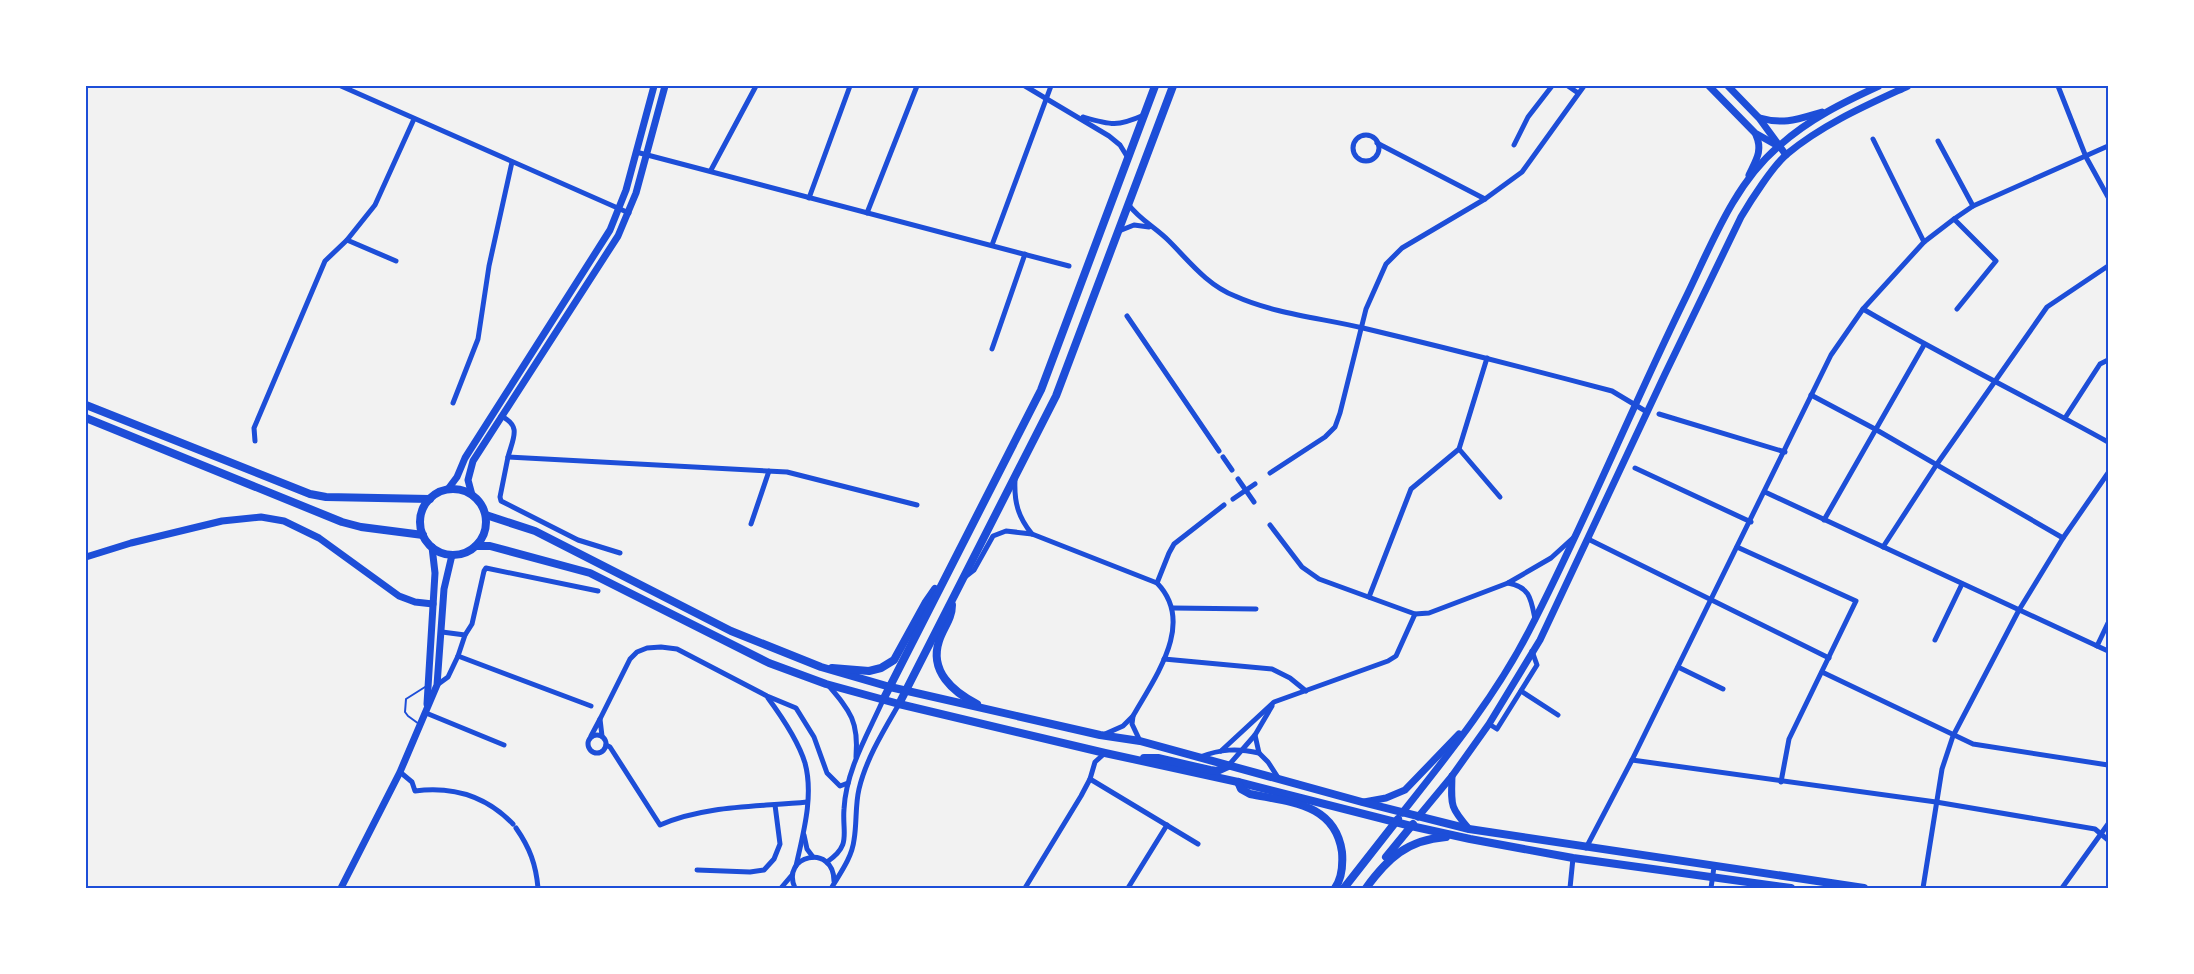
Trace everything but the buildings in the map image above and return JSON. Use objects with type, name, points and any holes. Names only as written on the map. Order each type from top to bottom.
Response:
[{"type":"main road","points":[[883,700],[1041,390],[1155,86]]},
{"type":"main road","points":[[899,704],[1056,396],[1173,86]]},
{"type":"main road","points":[[86,405],[310,494],[337,497],[430,499]]},
{"type":"main road","points":[[86,418],[342,522],[361,527],[423,535]]},
{"type":"main road","points":[[448,489],[457,489],[472,495],[486,515],[486,527],[482,537],[476,546],[465,553],[452,555],[442,552],[432,547],[423,535],[421,516],[430,499],[448,489]]},
{"type":"main road","points":[[486,515],[536,531],[731,632],[821,667],[890,687],[1100,735],[1140,741],[1402,813],[1469,829],[1864,888]]},
{"type":"main road","points":[[476,546],[490,546],[590,573],[769,663],[826,684],[883,700],[1238,782],[1411,826],[1573,858],[1791,888]]},
{"type":"main road","points":[[821,667],[869,671],[881,668],[894,660],[926,602],[948,571]]},
{"type":"main road","points":[[952,602],[952,613],[938,648],[939,667],[949,686],[989,710]]},
{"type":"main road","points":[[1134,759],[1158,758],[1217,771],[1228,766]]},
{"type":"main road","points":[[1238,782],[1241,789],[1250,794],[1308,807],[1330,822],[1340,841],[1343,865],[1340,882],[1335,888]]},
{"type":"main road","points":[[1344,888],[1402,813]]},
{"type":"main road","points":[[1361,888],[1418,817]]},
{"type":"main road","points":[[1365,888],[1379,870],[1397,853],[1429,838],[1460,836]]},
{"type":"street","points":[[341,86],[629,213]]},
{"type":"street","points":[[448,489],[457,477],[465,458],[610,230],[619,209],[654,86]]},
{"type":"street","points":[[472,495],[468,480],[470,467],[618,236],[629,213],[665,86]]},
{"type":"street","points":[[711,170],[756,86]]},
{"type":"street","points":[[809,198],[850,86]]},
{"type":"street","points":[[867,213],[917,86]]},
{"type":"street","points":[[1025,86],[1077,116],[1120,145],[1128,158]]},
{"type":"street","points":[[992,246],[1051,86]]},
{"type":"street","points":[[1514,145],[1527,117],[1552,86]]},
{"type":"street","points":[[1568,86],[1578,93]]},
{"type":"street","points":[[1270,474],[1325,437],[1335,427],[1361,327],[1372,292],[1386,264],[1394,255],[1512,182],[1538,153],[1584,86]]},
{"type":"street","points":[[1709,86],[1755,133],[1778,146]]},
{"type":"street","points":[[1728,86],[1760,118],[1786,155]]},
{"type":"street","points":[[1760,118],[1774,122],[1792,121],[1827,111],[1880,86]]},
{"type":"street","points":[[1418,817],[1452,776],[1489,724],[1540,640],[1647,412],[1741,217],[1752,199],[1786,155],[1833,122],[1908,86]]},
{"type":"street","points":[[2058,86],[2086,157],[2109,197]]},
{"type":"street","points":[[1744,184],[1778,146],[1827,111]]},
{"type":"street","points":[[1077,116],[1111,125],[1127,123],[1144,115]]},
{"type":"street","points":[[255,441],[254,428],[325,261],[347,240],[375,205],[414,119]]},
{"type":"street","points":[[1402,813],[1475,721],[1535,620],[1634,405],[1729,209],[1758,158],[1760,145],[1755,133]]},
{"type":"street","points":[[1377,143],[1377,154],[1370,160],[1361,160],[1353,152],[1354,142],[1362,136],[1370,136],[1377,143],[1485,199]]},
{"type":"street","points":[[1873,139],[1924,242]]},
{"type":"street","points":[[1938,141],[1973,206]]},
{"type":"street","points":[[1586,848],[1632,760],[1831,355],[1863,309],[1924,242],[1973,206],[2109,146]]},
{"type":"street","points":[[636,152],[1069,266]]},
{"type":"street","points":[[453,403],[478,339],[489,266],[512,162]]},
{"type":"street","points":[[1128,204],[1137,217],[1161,234],[1212,283],[1234,296],[1258,304],[1361,327],[1612,391],[1647,412]]},
{"type":"street","points":[[1954,219],[1996,261],[1957,309]]},
{"type":"street","points":[[1119,231],[1134,225],[1150,228]]},
{"type":"street","points":[[347,240],[396,261]]},
{"type":"street","points":[[992,349],[1025,254]]},
{"type":"street","points":[[1883,547],[1937,464],[2047,307],[2109,266]]},
{"type":"street","points":[[1863,309],[1924,345],[2109,442]]},
{"type":"street","points":[[1127,316],[1219,451]]},
{"type":"street","points":[[1824,520],[1924,345]]},
{"type":"street","points":[[1369,597],[1411,489],[1459,449],[1486,358]]},
{"type":"street","points":[[2065,418],[2100,364],[2109,360]]},
{"type":"street","points":[[1811,395],[1937,464],[2063,538]]},
{"type":"street","points":[[494,412],[511,421],[515,428],[500,497],[503,502],[578,540],[620,553]]},
{"type":"street","points":[[1659,414],[1785,452]]},
{"type":"street","points":[[1459,449],[1500,497]]},
{"type":"street","points":[[508,457],[794,473],[917,505]]},
{"type":"street","points":[[1223,457],[1232,470]]},
{"type":"street","points":[[1635,468],[1750,522]]},
{"type":"street","points":[[751,524],[769,471]]},
{"type":"street","points":[[1923,888],[1942,769],[1953,736],[2019,610],[2063,538],[2109,473]]},
{"type":"street","points":[[1015,477],[1014,499],[1018,512],[1032,534]]},
{"type":"street","points":[[1238,478],[1254,502]]},
{"type":"street","points":[[1233,499],[1255,484]]},
{"type":"street","points":[[1765,492],[2109,651]]},
{"type":"street","points":[[1157,583],[1168,553],[1174,544],[1224,505]]},
{"type":"street","points":[[86,556],[222,521],[261,517],[284,521],[306,530],[399,596],[415,602],[443,605]]},
{"type":"street","points":[[1270,525],[1293,557],[1319,579],[1415,614],[1429,613],[1508,583],[1551,558],[1574,537]]},
{"type":"street","points":[[964,578],[974,570],[993,536],[1006,531],[1032,534],[1157,583],[1165,591],[1173,608],[1173,637],[1164,659],[1133,716],[1113,732],[1100,735]]},
{"type":"street","points":[[1588,539],[1829,658]]},
{"type":"street","points":[[426,713],[435,564],[432,547]]},
{"type":"street","points":[[1737,547],[1856,601],[1789,740],[1781,782]]},
{"type":"street","points":[[341,888],[400,772],[437,685],[443,605],[452,555]]},
{"type":"street","points":[[437,685],[448,677],[465,635],[472,624],[486,568],[598,591]]},
{"type":"street","points":[[1508,583],[1519,585],[1527,593],[1532,602],[1535,620]]},
{"type":"street","points":[[1935,640],[1962,584]]},
{"type":"street","points":[[1173,608],[1256,609]]},
{"type":"street","points":[[1221,751],[1274,702],[1396,656],[1415,614]]},
{"type":"street","points":[[2097,646],[2109,623]]},
{"type":"street","points":[[442,632],[465,635]]},
{"type":"street","points":[[606,745],[603,751],[595,753],[587,746],[630,659],[637,652],[653,647],[677,650],[767,696],[796,708],[814,737],[827,773],[840,786],[848,783]]},
{"type":"street","points":[[1489,724],[1497,729],[1537,665],[1532,651]]},
{"type":"street","points":[[458,657],[591,706]]},
{"type":"street","points":[[1164,659],[1272,669],[1290,678],[1306,691]]},
{"type":"street","points":[[1678,667],[1723,689]]},
{"type":"street","points":[[1822,672],[1974,744],[2109,765]]},
{"type":"street","points":[[826,684],[853,718],[858,737],[855,764]]},
{"type":"street","points":[[1521,692],[1557,715]]},
{"type":"street","points":[[767,696],[785,721],[805,762],[808,784],[803,833],[796,866],[781,888]]},
{"type":"street","points":[[827,862],[836,856],[843,846],[845,834],[843,810],[848,783],[883,700]]},
{"type":"street","points":[[1228,766],[1255,735],[1274,702]]},
{"type":"street","points":[[832,888],[849,858],[855,840],[855,814],[859,788],[885,727],[899,704]]},
{"type":"street","points":[[426,713],[504,745]]},
{"type":"street","points":[[1133,716],[1132,724],[1140,741]]},
{"type":"street","points":[[600,719],[602,736],[606,745],[610,747],[660,825],[678,817],[700,812],[807,802]]},
{"type":"street","points":[[1362,802],[1386,798],[1405,790],[1460,733],[1475,721]]},
{"type":"street","points":[[591,736],[597,734],[602,736]]},
{"type":"street","points":[[1255,735],[1259,753]]},
{"type":"street","points":[[1198,757],[1241,749],[1259,753],[1280,780]]},
{"type":"street","points":[[1025,888],[1090,779],[1095,762],[1105,753]]},
{"type":"street","points":[[1632,760],[1936,802],[2095,829],[2109,840]]},
{"type":"street","points":[[400,772],[412,782],[415,791],[444,790],[485,801],[501,812],[515,826],[528,846],[537,867],[538,888]]},
{"type":"street","points":[[1452,776],[1451,796],[1454,811],[1469,829]]},
{"type":"street","points":[[1090,779],[1198,844]]},
{"type":"street","points":[[697,870],[750,872],[764,870],[774,859],[780,844],[776,805]]},
{"type":"street","points":[[2062,888],[2109,824]]},
{"type":"street","points":[[1128,888],[1167,825]]},
{"type":"street","points":[[803,833],[807,849],[813,857],[827,862],[834,874],[832,888]]},
{"type":"street","points":[[796,866],[801,861],[813,857]]},
{"type":"street","points":[[1570,888],[1573,858]]},
{"type":"street","points":[[1711,888],[1714,867]]},
{"type":"street","points":[[792,875],[795,888]]},
{"type":"lane","points":[[421,726],[408,716],[405,706],[406,699],[428,686]]}]
